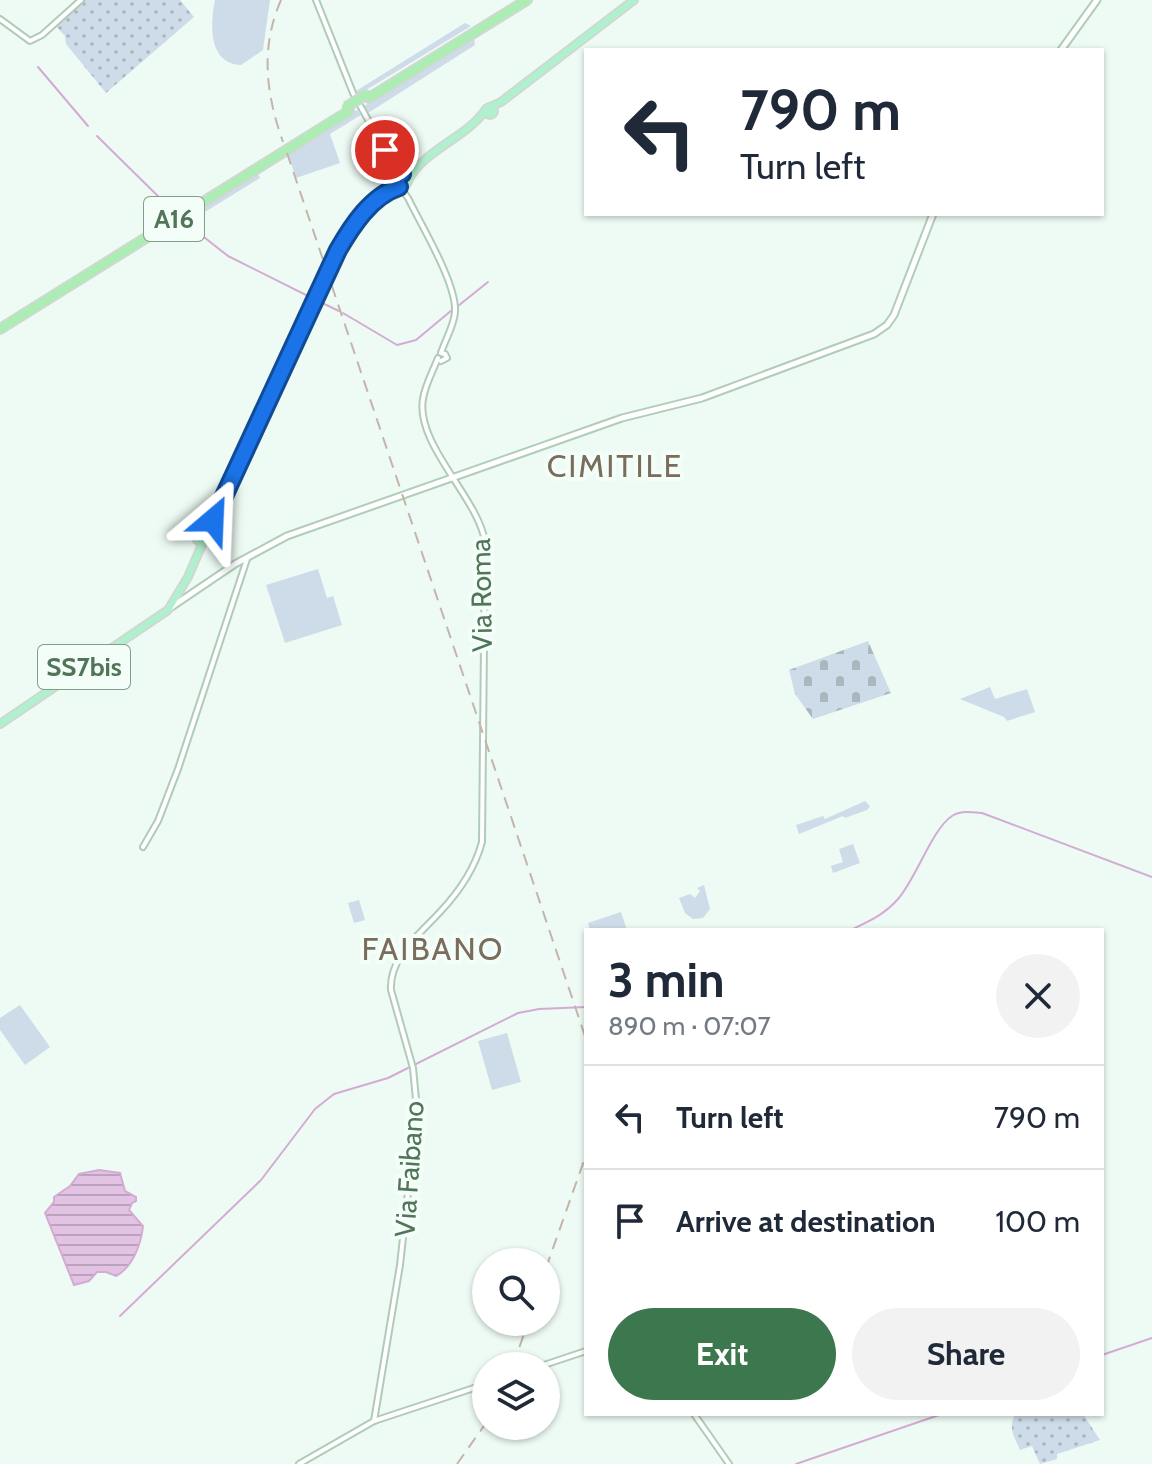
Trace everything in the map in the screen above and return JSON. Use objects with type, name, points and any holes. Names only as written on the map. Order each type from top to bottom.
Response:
[{"type":"highway","name":"A16","points":[[0,326],[519,0]]},
{"type":"highway","name":"A16","points":[[368,96],[527,0]]},
{"type":"main road","name":"SS7bis","points":[[230,485],[329,269],[359,219],[401,180],[634,0]]},
{"type":"main road","points":[[1062,48],[1097,0]]},
{"type":"main road","points":[[180,597],[198,589],[247,556],[287,536],[622,418],[700,398],[874,334],[883,328],[899,304],[932,216]]},
{"type":"main road","name":"SS7bis","points":[[0,724],[168,610],[180,597],[202,537],[234,478],[260,418]]},
{"type":"main road","name":"SS7bis","points":[[237,466],[245,455]]},
{"type":"main road","points":[[188,577],[189,586],[198,589]]},
{"type":"street","points":[[0,19],[30,41],[42,35],[81,0]]},
{"type":"street","points":[[316,0],[353,93],[401,180]]},
{"type":"street","name":"Via Roma","points":[[401,180],[446,277],[455,306],[454,321],[422,401],[429,432],[485,538],[482,755]]},
{"type":"street","points":[[143,847],[158,821],[178,769],[247,556]]},
{"type":"street","name":"Via Faibano","points":[[374,1421],[395,1304],[417,1110],[413,1066],[391,990],[391,977],[416,936],[442,911],[479,854],[482,842],[482,755]]},
{"type":"street","points":[[560,1360],[584,1352]]},
{"type":"street","points":[[299,1464],[374,1421],[472,1389]]},
{"type":"street","points":[[695,1416],[729,1464]]},
{"type":"green space","points":[[83,0],[180,0],[194,17],[106,93],[66,44],[65,36],[55,25]]},
{"type":"green space","points":[[215,0],[270,0],[263,50],[241,65],[222,58],[217,50],[212,31]]},
{"type":"green space","points":[[465,23],[471,26],[358,95],[356,91]]},
{"type":"green space","points":[[474,38],[475,45],[368,113],[364,106]]},
{"type":"green space","points":[[357,110],[361,115],[330,134],[340,163],[296,178],[288,154]]},
{"type":"green space","points":[[257,172],[260,178],[187,223],[182,219]]},
{"type":"green space","points":[[318,569],[327,598],[333,596],[342,625],[285,643],[266,585]]},
{"type":"green space","points":[[868,641],[891,693],[813,719],[795,694],[789,670]]},
{"type":"green space","points":[[990,687],[995,699],[1027,689],[1035,712],[1007,721],[960,699]]},
{"type":"green space","points":[[865,801],[870,806],[867,810],[799,834],[796,825],[823,816],[825,819]]},
{"type":"green space","points":[[853,844],[860,863],[833,873],[831,866],[843,862],[839,849]]},
{"type":"green space","points":[[704,885],[710,909],[703,918],[693,919],[685,913],[679,898],[690,894],[695,898],[700,891],[697,888]]},
{"type":"green space","points":[[359,900],[365,920],[354,923],[348,903]]},
{"type":"green space","points":[[621,912],[626,928],[589,928],[588,923]]},
{"type":"green space","points":[[20,1005],[50,1047],[25,1065],[0,1030],[0,1018]]},
{"type":"green space","points":[[507,1033],[521,1082],[492,1090],[478,1041]]},
{"type":"green space","points":[[1014,1416],[1084,1416],[1100,1440],[1057,1454],[1057,1459],[1040,1464],[1032,1446],[1020,1450],[1012,1428]]},
{"type":"shaded area","points":[[99,1170],[120,1173],[125,1191],[136,1197],[129,1210],[143,1226],[142,1233],[135,1254],[122,1272],[116,1276],[97,1272],[89,1281],[74,1285],[45,1213],[54,1202],[54,1197],[70,1186],[79,1174]]},
{"type":"waterway","points":[[38,67],[88,126]]},
{"type":"waterway","points":[[97,136],[172,210]]},
{"type":"waterway","points":[[181,219],[228,256],[312,298]]},
{"type":"waterway","points":[[458,306],[488,282]]},
{"type":"waterway","points":[[318,301],[339,311]]},
{"type":"waterway","points":[[343,313],[397,345],[416,340],[452,310]]},
{"type":"waterway","points":[[855,928],[893,905],[945,822],[963,812],[982,813],[1152,877]]},
{"type":"waterway","points":[[120,1316],[261,1180],[315,1109],[334,1094],[388,1078],[518,1013],[584,1007]]},
{"type":"waterway","points":[[1104,1354],[1152,1338]]},
{"type":"waterway","points":[[796,1464],[936,1416]]},
{"type":"railway","points":[[281,0],[270,36],[268,71],[269,89],[283,142]]},
{"type":"railway","points":[[287,153],[584,1033]]},
{"type":"railway","points":[[553,1248],[584,1161]]},
{"type":"railway","points":[[518,1352],[523,1336]]},
{"type":"railway","points":[[457,1464],[474,1440]]},
{"type":"district","name":"CIMITILE","points":[[615,465]]},
{"type":"district","name":"FAIBANO","points":[[433,948]]},
{"type":"route","points":[[213,520],[338,250],[370,206],[393,188],[399,187],[395,178],[402,174],[385,150]]}]
